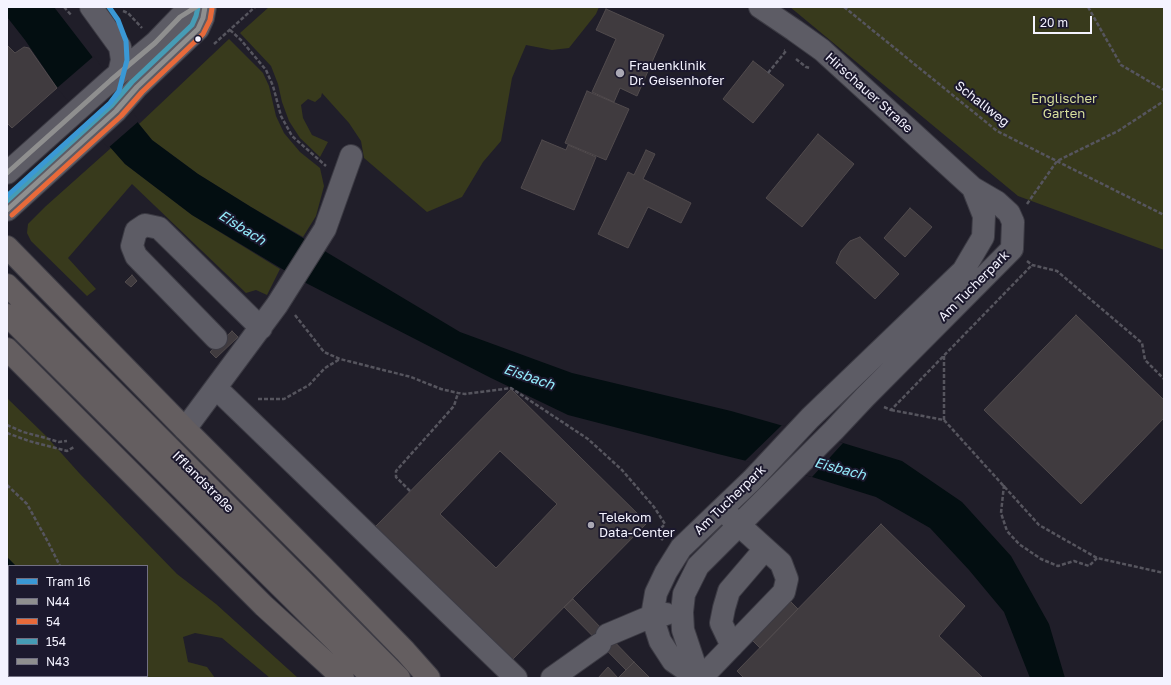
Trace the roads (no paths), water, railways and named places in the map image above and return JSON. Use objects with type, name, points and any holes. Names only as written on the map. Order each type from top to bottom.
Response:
[{"type":"main road","points":[[7,247],[405,651],[429,678]]},
{"type":"main road","name":"Ifflandstraße","points":[[7,286],[399,678]]},
{"type":"main road","name":"Ifflandstraße","points":[[7,315],[373,678]]},
{"type":"main road","points":[[7,349],[264,606],[343,678]]},
{"type":"street","points":[[91,7],[120,47],[122,60],[116,75]]},
{"type":"street","points":[[7,173],[116,75],[155,43],[180,17],[196,7]]},
{"type":"street","points":[[7,210],[94,132],[198,29],[203,18],[205,7]]},
{"type":"street","name":"Hirschauer Straße","points":[[760,7],[822,50],[973,188]]},
{"type":"street","points":[[185,429],[261,328],[325,229],[351,156]]},
{"type":"street","name":"Am Tucherpark","points":[[699,678],[683,630],[682,612],[684,594],[698,566],[1012,249],[1013,222],[1009,213],[997,202],[973,188]]},
{"type":"street","name":"Am Tucherpark","points":[[699,678],[673,661],[660,642],[652,616],[656,593],[666,572],[681,548],[752,480],[810,418],[963,271],[983,237],[984,216],[973,188]]},
{"type":"street","points":[[216,338],[136,256],[132,246],[136,231],[146,225],[159,228],[261,328]]},
{"type":"street","points":[[216,388],[516,678]]},
{"type":"street","points":[[699,678],[784,592],[788,579],[781,563],[721,509]]},
{"type":"street","points":[[732,646],[721,623],[729,591],[765,549]]},
{"type":"street","points":[[552,678],[604,640],[652,616],[682,612]]},
{"type":"water","name":"Eisbach","points":[[7,7],[54,7],[91,55],[139,124],[152,140],[198,174],[460,332],[572,373],[731,411],[902,461],[962,502],[1011,556],[1049,624],[1065,678],[1030,678],[1004,612],[969,570],[930,528],[876,497],[812,477],[568,415],[491,378],[304,282],[192,215],[125,164],[57,87],[25,40],[7,17]]},
{"type":"water","points":[[7,557],[15,565],[8,565],[8,677],[126,678],[7,678]]},
{"type":"tram line","name":"16","points":[[7,196],[110,103],[119,91],[127,60],[126,41],[118,20],[109,7]]},
{"type":"place","name":"Frauenklinik Dr. Geisenhofer","points":[[620,73]]},
{"type":"place","name":"Telekom Data-Center","points":[[591,525]]},
{"type":"park label","name":"Englischer Garten","points":[[1064,106]]}]
